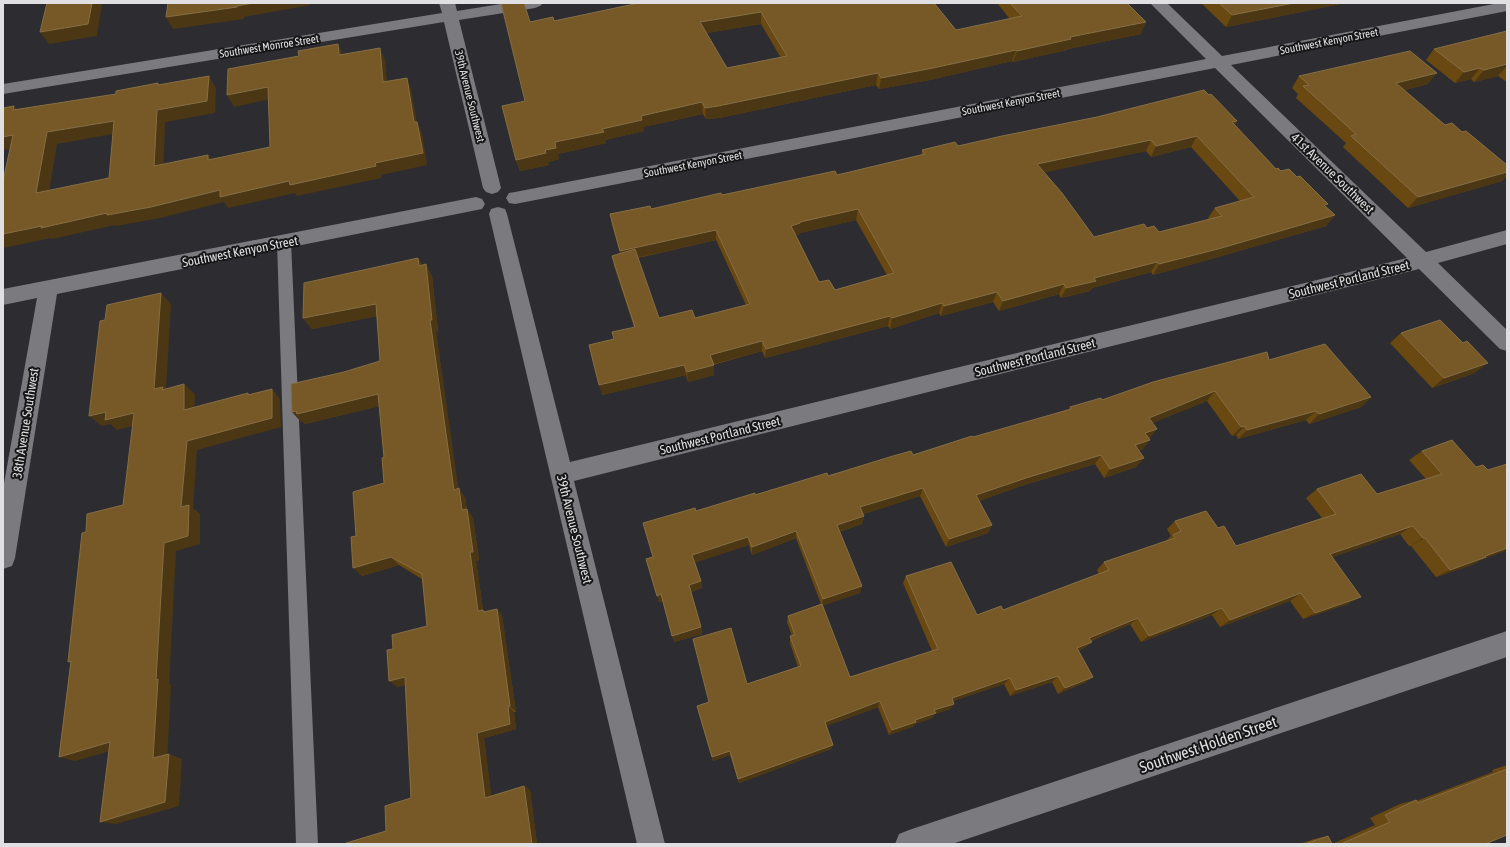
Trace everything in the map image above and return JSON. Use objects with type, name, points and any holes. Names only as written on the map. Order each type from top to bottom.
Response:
[{"type":"street","name":"Southwest Monroe Street","points":[[3,89],[449,10],[535,3]]},
{"type":"street","name":"41st Avenue Southwest","points":[[1158,3],[1507,343]]},
{"type":"street","name":"Southwest Kenyon Street","points":[[515,198],[1507,6]]},
{"type":"street","name":"39th Avenue Southwest","points":[[449,10],[492,188]]},
{"type":"street","points":[[492,188],[508,189],[512,192],[515,198],[514,204],[511,208],[493,215],[481,212],[476,204],[480,195],[492,188]]},
{"type":"street","name":"Southwest Kenyon Street","points":[[3,297],[476,204]]},
{"type":"street","name":"39th Avenue Southwest","points":[[498,214],[651,844]]},
{"type":"street","name":"Southwest Portland Street","points":[[562,474],[1423,261],[1507,237]]},
{"type":"street","name":"38th Avenue Southwest","points":[[3,558],[48,289]]},
{"type":"street","name":"Southwest Holden Street","points":[[909,844],[1507,644]]},
{"type":"lane","points":[[284,242],[307,844]]},
{"type":"building","points":[[47,3],[92,3],[88,24],[40,32]]},
{"type":"building","points":[[168,3],[253,3],[237,7],[166,17]]},
{"type":"building","points":[[501,3],[524,3],[530,22],[553,17],[554,21],[639,3],[934,3],[956,30],[1022,16],[1010,3],[1127,3],[1146,22],[1070,37],[1071,39],[1017,51],[881,78],[878,73],[705,108],[702,102],[641,116],[642,120],[602,129],[604,132],[555,142],[556,148],[545,150],[546,153],[516,160],[502,106],[525,101]],"holes":[[[761,12],[787,56],[727,68],[700,22]]]},
{"type":"building","points":[[1219,3],[1294,3],[1232,15]]},
{"type":"building","points":[[1507,31],[1507,64],[1484,70],[1480,68],[1464,72],[1434,49]]},
{"type":"building","points":[[338,44],[339,55],[380,48],[383,82],[407,78],[414,122],[417,122],[423,153],[375,163],[376,166],[290,185],[289,181],[220,197],[220,190],[151,207],[107,215],[107,213],[41,228],[42,226],[3,234],[3,181],[13,135],[3,137],[3,108],[14,106],[13,110],[116,94],[116,91],[158,83],[158,85],[209,76],[207,101],[157,110],[154,166],[208,155],[208,160],[270,147],[268,87],[227,95],[228,69],[299,56],[298,51]],"holes":[[[114,121],[109,178],[36,193],[47,132]]]},
{"type":"building","points":[[1410,51],[1437,73],[1396,83],[1445,125],[1452,123],[1462,132],[1466,131],[1507,165],[1507,172],[1418,197],[1351,136],[1356,134],[1303,86],[1309,85],[1299,76]]},
{"type":"building","points":[[1204,90],[1209,95],[1211,94],[1237,121],[1232,122],[1276,169],[1278,168],[1281,171],[1289,169],[1297,177],[1300,176],[1328,204],[1324,205],[1335,215],[1218,249],[1159,264],[1157,262],[1094,278],[1096,281],[1066,288],[1064,284],[1003,301],[997,292],[944,306],[942,303],[892,318],[890,316],[766,349],[762,341],[710,355],[714,365],[687,372],[684,365],[599,385],[589,345],[614,339],[612,332],[635,327],[612,256],[635,249],[659,318],[692,310],[695,318],[750,304],[716,230],[620,251],[610,214],[650,206],[651,209],[721,193],[722,195],[835,171],[837,175],[925,154],[922,150],[955,142],[958,146],[1097,117]],"holes":[[[1197,136],[1254,197],[1215,208],[1222,216],[1159,232],[1154,226],[1147,228],[1144,224],[1094,237],[1062,193],[1037,164],[1151,140],[1156,146]],[[858,209],[894,273],[835,290],[829,280],[819,282],[791,226],[800,222]]]},
{"type":"building","points":[[418,258],[419,266],[426,264],[432,320],[430,320],[454,490],[459,488],[462,510],[467,509],[473,552],[470,552],[478,611],[483,610],[484,612],[497,609],[510,706],[508,706],[510,724],[477,733],[485,798],[524,786],[532,844],[343,844],[386,831],[385,806],[411,798],[405,677],[389,681],[387,650],[393,649],[392,635],[427,626],[422,574],[391,557],[353,568],[351,537],[356,536],[353,492],[384,483],[382,458],[384,457],[378,394],[297,414],[296,411],[292,412],[291,384],[344,372],[380,361],[376,304],[303,318],[304,283]]},
{"type":"building","points":[[161,293],[154,389],[163,387],[162,390],[184,384],[184,410],[248,393],[248,395],[272,389],[272,418],[187,441],[181,507],[189,505],[188,536],[164,543],[153,758],[169,754],[165,802],[100,822],[110,742],[59,757],[71,661],[68,662],[82,533],[86,532],[87,514],[123,505],[134,413],[105,420],[106,412],[89,416],[100,321],[105,320],[107,305]]},
{"type":"building","points":[[1440,320],[1463,343],[1467,341],[1488,363],[1444,378],[1401,333]]},
{"type":"building","points":[[1325,344],[1371,397],[1319,414],[1316,411],[1247,430],[1245,426],[1241,427],[1215,391],[1149,418],[1157,429],[1145,433],[1150,440],[1135,445],[1144,458],[1110,469],[1101,455],[976,495],[992,525],[949,539],[923,488],[860,507],[864,516],[837,525],[862,586],[823,599],[796,531],[752,547],[748,537],[692,555],[701,581],[689,585],[701,627],[672,636],[661,594],[657,596],[646,559],[653,557],[643,523],[695,508],[696,511],[755,493],[755,495],[827,473],[828,476],[911,451],[913,455],[972,436],[973,437],[1071,409],[1070,407],[1101,398],[1102,400],[1153,382],[1267,352],[1269,360]]},
{"type":"building","points":[[1452,440],[1476,467],[1483,465],[1488,470],[1507,464],[1507,548],[1450,570],[1425,538],[1423,538],[1413,526],[1330,554],[1361,597],[1315,613],[1301,593],[1230,620],[1222,608],[1149,636],[1138,618],[1089,638],[1092,642],[1077,648],[1093,677],[1065,688],[1058,676],[1016,690],[1010,678],[952,698],[954,704],[934,710],[936,713],[892,730],[880,701],[825,722],[833,745],[738,779],[730,751],[712,757],[697,706],[709,702],[693,639],[731,628],[747,684],[801,666],[790,636],[795,635],[788,616],[822,604],[850,677],[938,649],[906,576],[951,562],[977,615],[1001,606],[1003,610],[1109,570],[1104,562],[1175,538],[1173,535],[1181,531],[1175,521],[1206,511],[1218,528],[1224,526],[1236,546],[1336,514],[1317,489],[1361,474],[1377,494],[1442,474],[1422,451]]},
{"type":"building","points":[[1507,769],[1507,835],[1485,844],[1341,844],[1390,822],[1385,815],[1416,800],[1418,803]]},
{"type":"building","points":[[1328,836],[1332,844],[1305,844]]}]
